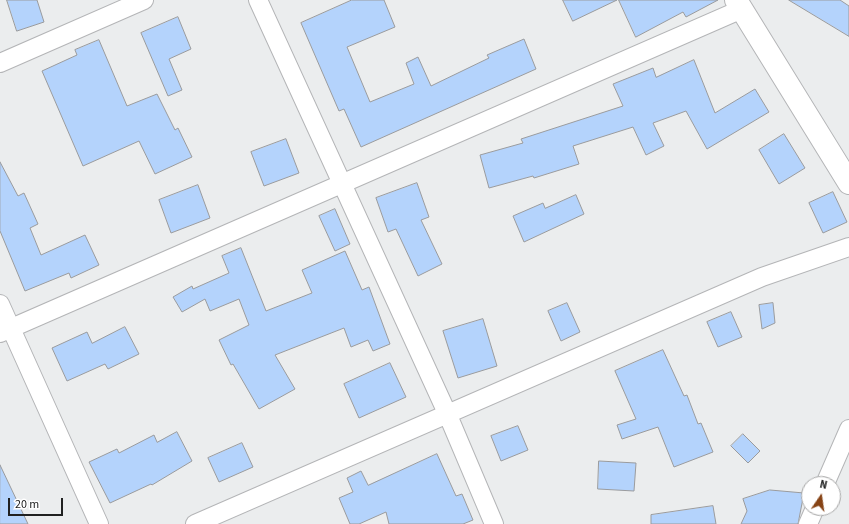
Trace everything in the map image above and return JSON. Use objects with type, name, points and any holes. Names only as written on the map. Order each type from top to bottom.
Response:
[{"type":"street","points":[[0,63],[144,0]]},
{"type":"street","points":[[258,0],[447,413],[494,524]]},
{"type":"street","points":[[6,331],[342,184],[739,4],[849,183]]},
{"type":"street","points":[[195,524],[762,277],[849,247]]},
{"type":"street","points":[[0,304],[6,331],[99,524]]},
{"type":"street","points":[[828,476],[849,429]]},
{"type":"building","points":[[7,0],[37,0],[44,22],[17,31]]},
{"type":"building","points":[[352,0],[384,0],[395,27],[347,47],[370,102],[414,84],[406,63],[418,57],[431,86],[489,58],[487,55],[524,39],[536,69],[361,147],[344,109],[339,111],[301,23]]},
{"type":"building","points":[[563,0],[617,0],[573,21]]},
{"type":"building","points":[[619,0],[718,0],[686,17],[683,12],[636,37]]},
{"type":"building","points":[[789,0],[840,0],[849,6],[849,36]]},
{"type":"building","points":[[178,17],[191,49],[169,59],[182,90],[168,96],[141,33]]},
{"type":"building","points":[[99,40],[127,106],[157,94],[175,130],[178,128],[192,157],[155,174],[139,141],[83,166],[42,71],[77,55],[75,50]]},
{"type":"building","points":[[694,60],[715,113],[755,89],[769,112],[707,149],[686,111],[653,123],[664,146],[646,155],[633,127],[573,146],[579,164],[534,178],[533,176],[489,188],[480,155],[523,143],[521,139],[623,106],[613,84],[653,68],[656,77]]},
{"type":"building","points":[[784,134],[805,168],[779,184],[759,150]]},
{"type":"building","points":[[286,139],[299,173],[264,186],[251,152]]},
{"type":"building","points":[[0,162],[18,196],[24,193],[38,224],[30,228],[41,255],[85,235],[99,265],[71,278],[69,273],[25,291],[0,231]]},
{"type":"building","points":[[417,183],[429,217],[421,220],[442,264],[418,276],[396,229],[388,232],[376,198]]},
{"type":"building","points":[[198,185],[210,218],[171,233],[159,200]]},
{"type":"building","points":[[833,192],[847,222],[823,233],[809,203]]},
{"type":"building","points":[[576,195],[584,214],[524,242],[513,216],[543,203],[545,208]]},
{"type":"building","points":[[335,209],[350,244],[335,251],[319,216]]},
{"type":"building","points":[[241,248],[266,311],[312,293],[302,270],[345,251],[362,290],[369,287],[390,344],[373,351],[368,340],[351,347],[344,328],[275,355],[295,389],[259,409],[233,364],[231,365],[219,340],[249,325],[239,299],[210,311],[205,299],[182,312],[173,297],[192,286],[193,289],[229,273],[222,256]]},
{"type":"building","points":[[567,303],[580,332],[561,341],[548,311]]},
{"type":"building","points":[[773,303],[775,323],[762,329],[759,305]]},
{"type":"building","points":[[731,312],[742,337],[718,347],[707,322]]},
{"type":"building","points":[[483,319],[497,366],[458,378],[443,331]]},
{"type":"building","points":[[125,327],[139,354],[108,369],[105,364],[67,381],[52,348],[87,332],[92,343]]},
{"type":"building","points":[[663,350],[684,396],[687,395],[698,424],[701,423],[713,452],[674,467],[658,427],[622,439],[617,425],[636,419],[615,371]]},
{"type":"building","points":[[390,363],[406,397],[359,418],[344,384]]},
{"type":"building","points":[[518,426],[528,450],[501,461],[491,436]]},
{"type":"building","points":[[177,432],[192,461],[152,485],[151,484],[110,503],[89,462],[117,449],[119,453],[154,435],[157,442]]},
{"type":"building","points":[[743,434],[760,451],[748,463],[731,446]]},
{"type":"building","points":[[242,443],[253,467],[219,482],[208,458]]},
{"type":"building","points":[[437,454],[456,496],[462,494],[473,520],[463,524],[389,524],[386,512],[359,524],[350,524],[339,498],[353,492],[347,478],[361,471],[368,485]]},
{"type":"building","points":[[599,461],[636,463],[634,491],[598,489]]},
{"type":"building","points":[[0,465],[28,524],[0,524]]},
{"type":"building","points":[[770,490],[801,493],[801,508],[798,524],[741,524],[747,511],[743,499]]},
{"type":"building","points":[[713,506],[716,524],[651,524],[651,515]]}]
